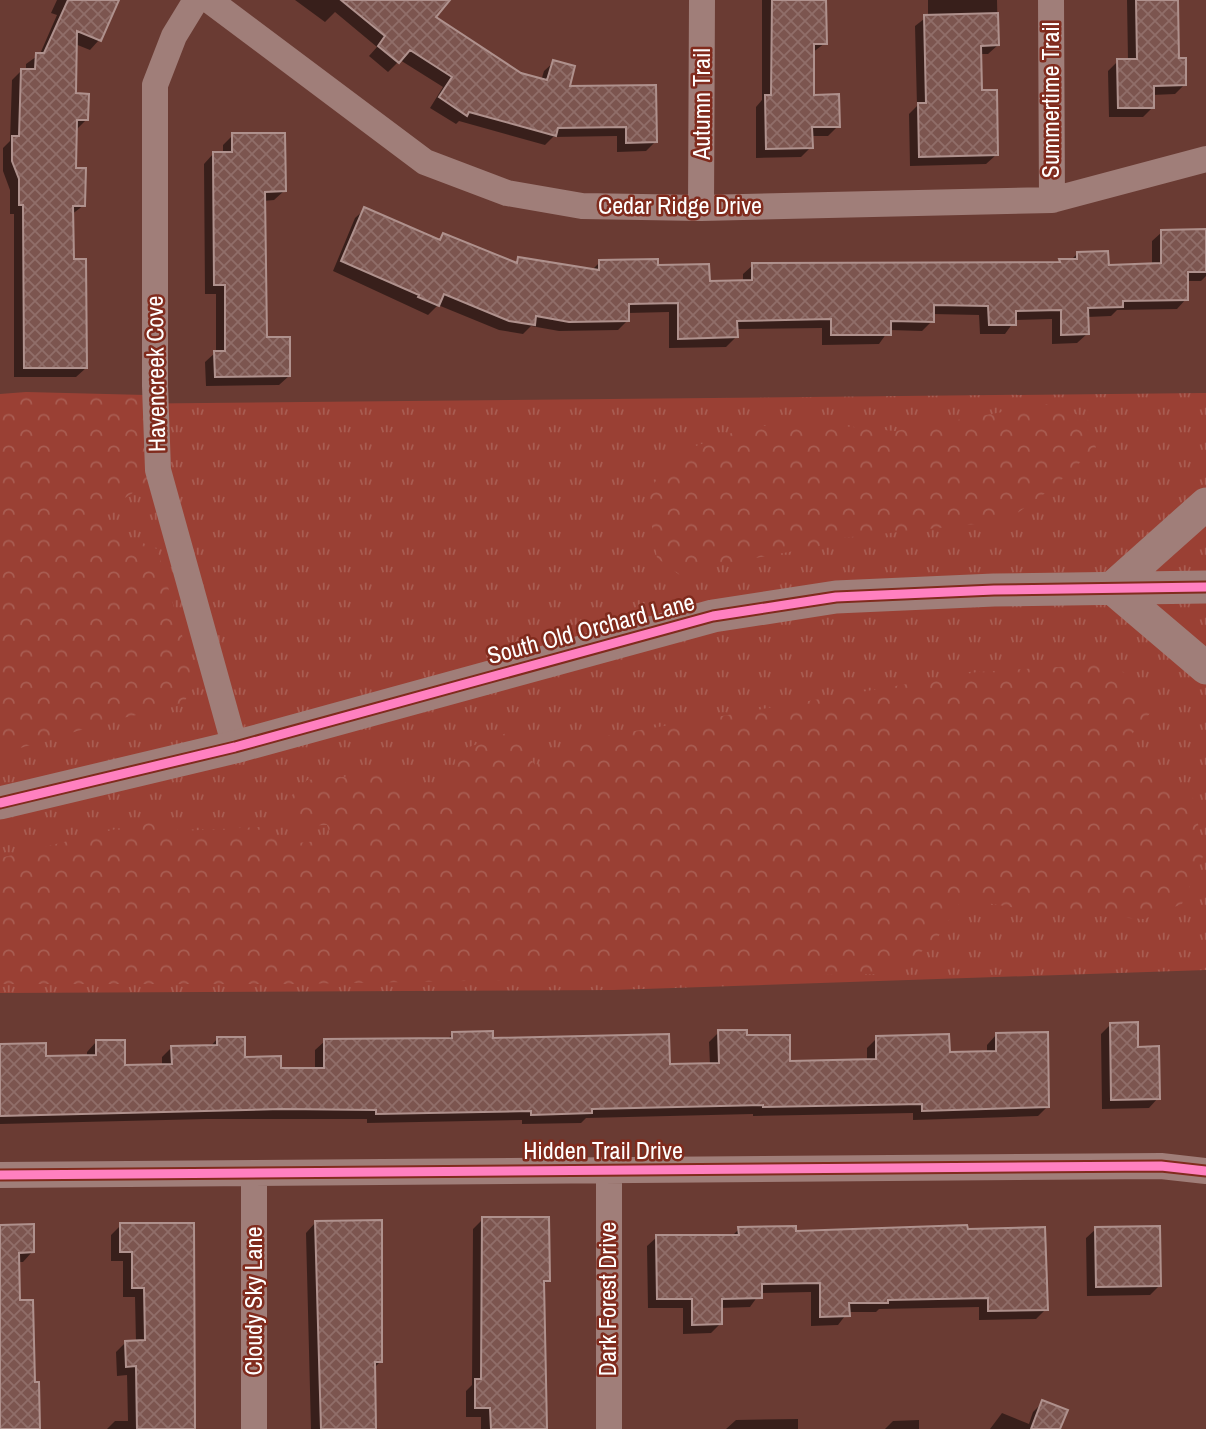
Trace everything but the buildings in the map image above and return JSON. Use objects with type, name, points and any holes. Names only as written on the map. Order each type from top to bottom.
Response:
[{"type":"street","name":"Havencreek Cove","points":[[196,0],[174,36],[155,85],[155,372],[158,470],[235,747]]},
{"type":"street","name":"Cedar Ridge Drive","points":[[209,0],[425,162],[507,193],[582,206],[701,208],[1052,200],[1206,159]]},
{"type":"street","name":"Autumn Trail","points":[[701,208],[702,0]]},
{"type":"street","name":"Summertime Trail","points":[[1051,0],[1052,200]]},
{"type":"street","points":[[1206,504],[1112,588],[1206,668]]},
{"type":"street","name":"South Old Orchard Lane","points":[[0,803],[235,747],[713,616],[836,597],[1206,587]]},
{"type":"street","name":"Hidden Trail Drive","points":[[0,1175],[1161,1166],[1206,1171]]},
{"type":"street","name":"Dark Forest Drive","points":[[609,1170],[609,1429]]},
{"type":"street","name":"Cloudy Sky Lane","points":[[254,1173],[254,1429]]},
{"type":"green space","points":[[26,392],[146,395],[148,483],[105,511],[110,529],[157,549],[196,683],[182,705],[118,719],[0,754],[0,394]]},
{"type":"green space","points":[[1206,393],[1206,970],[613,990],[0,993],[0,405]]},
{"type":"green space","points":[[1053,403],[1088,420],[1096,448],[1051,489],[1006,521],[841,538],[817,547],[738,561],[681,576],[657,558],[647,494],[674,454],[748,427],[810,423],[895,431]]},
{"type":"green space","points":[[1108,664],[1135,678],[1152,711],[1125,742],[1144,772],[1193,798],[1204,854],[1182,904],[1144,919],[1047,913],[962,899],[933,945],[882,974],[292,984],[0,984],[0,858],[164,817],[179,831],[261,827],[284,844],[332,840],[327,825],[297,826],[283,804],[307,780],[388,773],[416,789],[453,792],[456,752],[512,731],[535,765],[588,739],[977,672]]},
{"type":"cycle path","points":[[0,803],[235,747],[713,616],[836,597],[994,590],[1206,587]]},
{"type":"cycle path","points":[[0,1175],[1161,1166],[1206,1171]]}]
